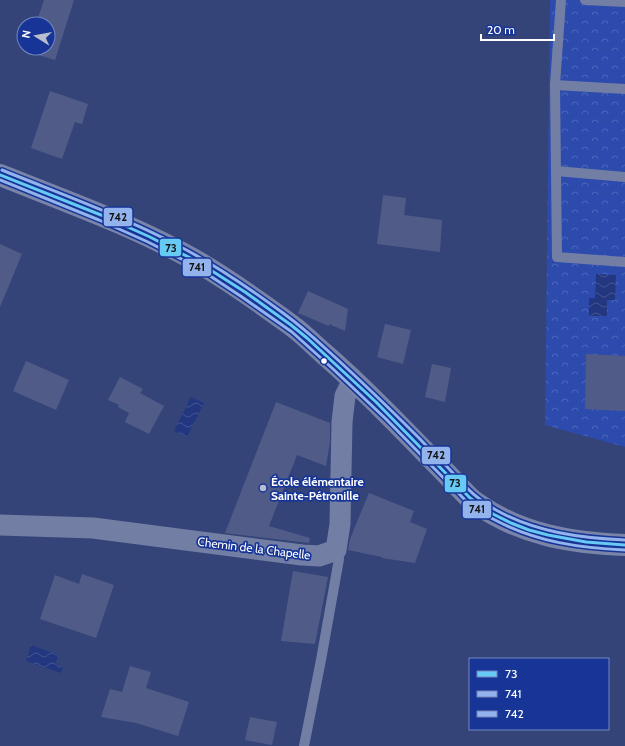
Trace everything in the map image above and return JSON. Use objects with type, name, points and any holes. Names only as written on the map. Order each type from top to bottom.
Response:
[{"type":"main road","points":[[0,175],[118,223],[166,245],[198,262],[234,285],[293,326],[353,380],[475,502],[517,525],[556,538],[597,544],[625,545]]},
{"type":"street","points":[[336,550],[340,524],[343,408],[345,396],[353,380]]},
{"type":"street","name":"Chemin de la Chapelle","points":[[0,525],[93,528],[302,555],[320,556],[336,550]]},
{"type":"lane","points":[[560,0],[555,85],[557,257],[625,262]]},
{"type":"lane","points":[[585,0],[625,2]]},
{"type":"lane","points":[[555,85],[625,90]]},
{"type":"lane","points":[[556,171],[625,177]]},
{"type":"lane","points":[[304,746],[339,560],[336,550]]},
{"type":"green space","points":[[550,0],[625,0],[625,447],[545,425]]},
{"type":"water","points":[[596,274],[616,275],[615,300],[607,300],[607,316],[589,316],[589,298],[595,298]]},
{"type":"water","points":[[191,397],[204,403],[187,437],[174,431]]},
{"type":"water","points":[[31,645],[59,655],[55,664],[63,667],[61,673],[26,661]]},
{"type":"building","points":[[44,0],[74,0],[55,60],[42,56],[56,56],[56,16],[39,16]]},
{"type":"building","points":[[50,91],[88,104],[82,124],[75,122],[62,159],[31,148]]},
{"type":"building","points":[[383,195],[406,198],[404,215],[442,220],[440,252],[377,244]]},
{"type":"building","points":[[0,244],[22,254],[0,307]]},
{"type":"building","points":[[308,291],[348,309],[345,331],[298,313]]},
{"type":"building","points":[[385,324],[411,330],[403,364],[377,357]]},
{"type":"building","points":[[586,354],[625,356],[625,411],[585,409]]},
{"type":"building","points":[[26,361],[69,380],[56,410],[13,391]]},
{"type":"building","points":[[432,364],[451,368],[445,402],[425,397]]},
{"type":"building","points":[[120,377],[143,389],[140,393],[164,406],[149,434],[125,422],[129,413],[118,407],[119,405],[108,400]]},
{"type":"building","name":"École élémentaire Sainte-Pétronille","points":[[276,402],[330,423],[330,442],[326,466],[297,455],[269,526],[310,538],[309,543],[225,533]]},
{"type":"building","points":[[369,493],[414,511],[410,522],[427,529],[415,563],[382,558],[348,550],[350,539]]},
{"type":"building","points":[[293,571],[328,577],[315,644],[281,641]]},
{"type":"building","points":[[82,574],[114,585],[96,638],[40,619],[55,575],[79,584]]},
{"type":"building","points":[[130,666],[151,672],[146,688],[189,702],[178,736],[136,723],[101,717],[110,689],[122,692]]},
{"type":"building","points":[[250,717],[277,722],[272,745],[245,740]]},
{"type":"transit line","name":"742","points":[[2,170],[134,224],[156,234],[218,268],[289,317],[321,344],[397,416],[472,492],[489,506],[511,518],[542,529],[591,538],[625,540]]},
{"type":"transit line","name":"73","points":[[0,175],[101,215],[150,237],[198,262],[245,292],[307,338],[376,402],[470,498],[493,514],[529,530],[548,535],[586,542],[625,545]]},
{"type":"transit line","name":"741","points":[[0,180],[99,220],[148,242],[195,266],[242,297],[292,332],[386,419],[466,501],[485,515],[512,528],[543,539],[592,548],[625,550]]},
{"type":"place","name":"École élémentaire Sainte-Pétronille","points":[[263,488]]}]
